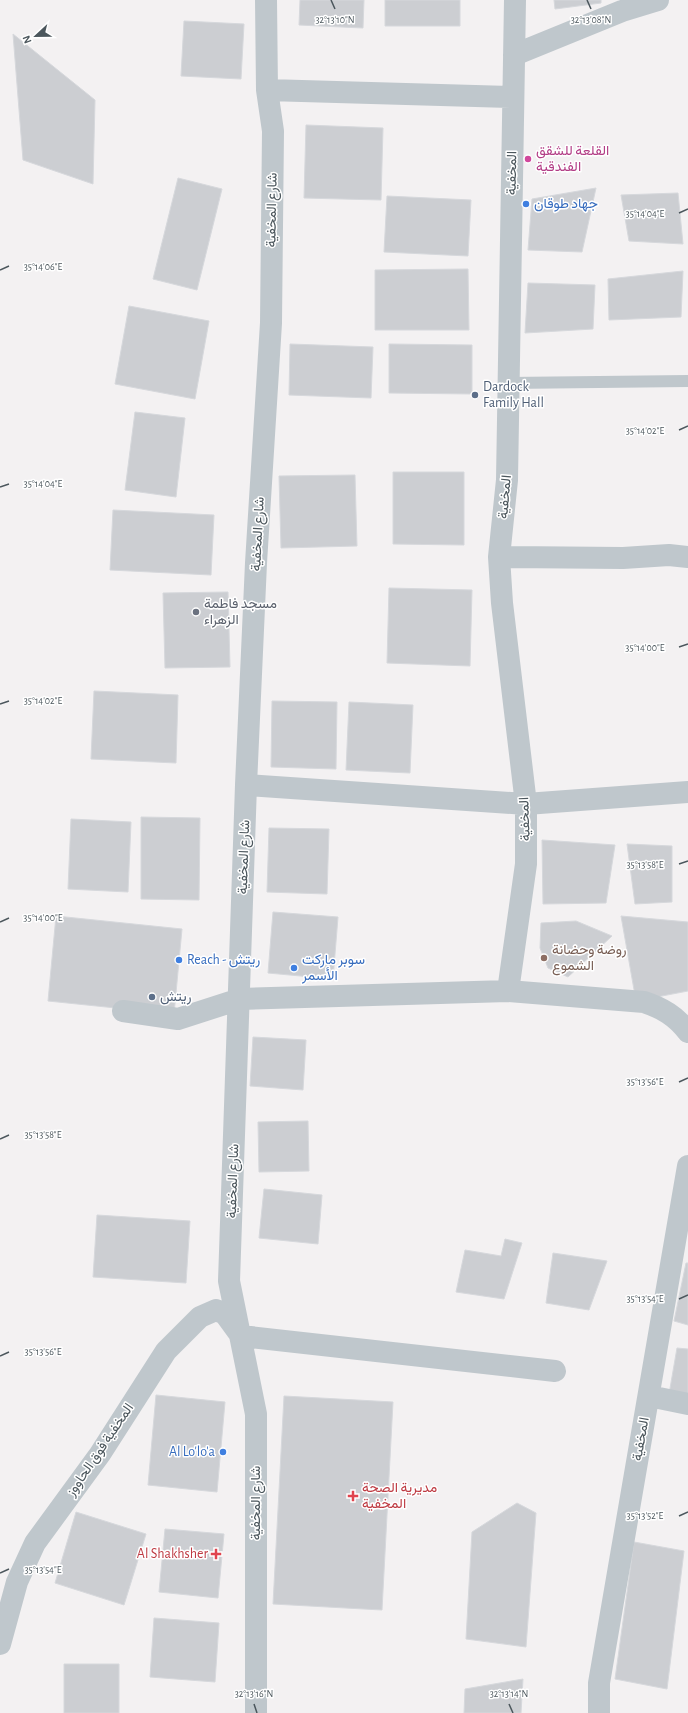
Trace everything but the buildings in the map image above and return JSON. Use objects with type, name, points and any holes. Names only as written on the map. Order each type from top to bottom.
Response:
[{"type":"street","name":"شارع المخفية","points":[[256,1713],[256,1414],[229,1281],[240,999],[246,785],[257,555],[271,323],[273,130],[267,90],[266,0]]},
{"type":"street","name":"المخفية","points":[[508,991],[526,864],[526,804],[502,603],[499,558],[507,480],[515,0]]},
{"type":"street","points":[[514,56],[622,11],[658,0]]},
{"type":"street","points":[[267,90],[513,97]]},
{"type":"street","points":[[499,558],[623,558],[668,555],[688,557]]},
{"type":"street","points":[[246,785],[526,804],[688,792]]},
{"type":"street","points":[[123,1011],[178,1019],[240,999],[508,991],[644,1002],[658,1007],[671,1015],[688,1032]]},
{"type":"street","name":"المخفية","points":[[599,1713],[599,1683],[688,1166]]},
{"type":"street","name":"المخفية فوق الحاووز","points":[[0,1644],[17,1582],[35,1543],[100,1454],[166,1352],[200,1317],[216,1310],[225,1314],[241,1336]]},
{"type":"street","points":[[241,1336],[554,1371]]},
{"type":"street","points":[[649,1396],[688,1404]]},
{"type":"lane","points":[[508,383],[688,380]]},
{"type":"place","name":"القلعة للشقق الفندقية","points":[[528,159]]},
{"type":"place","name":"جهاد طوقان","points":[[526,204]]},
{"type":"place","name":"Dardock Family Hall","points":[[475,395]]},
{"type":"place","name":"مسجد فاطمة الزهراء","points":[[196,612]]},
{"type":"place","name":"روضة وحضانة الشموع","points":[[544,958]]},
{"type":"place","name":"Reach - ريتش","points":[[179,960]]},
{"type":"place","name":"سوبر ماركت الأسمر","points":[[294,968]]},
{"type":"place","name":"ريتش","points":[[152,997]]},
{"type":"place","name":"Al Lo'lo'a","points":[[223,1452]]},
{"type":"place","name":"مديرية الصحة المخفية","points":[[353,1496]]},
{"type":"place","name":"Al Shakhsher","points":[[216,1554]]}]
